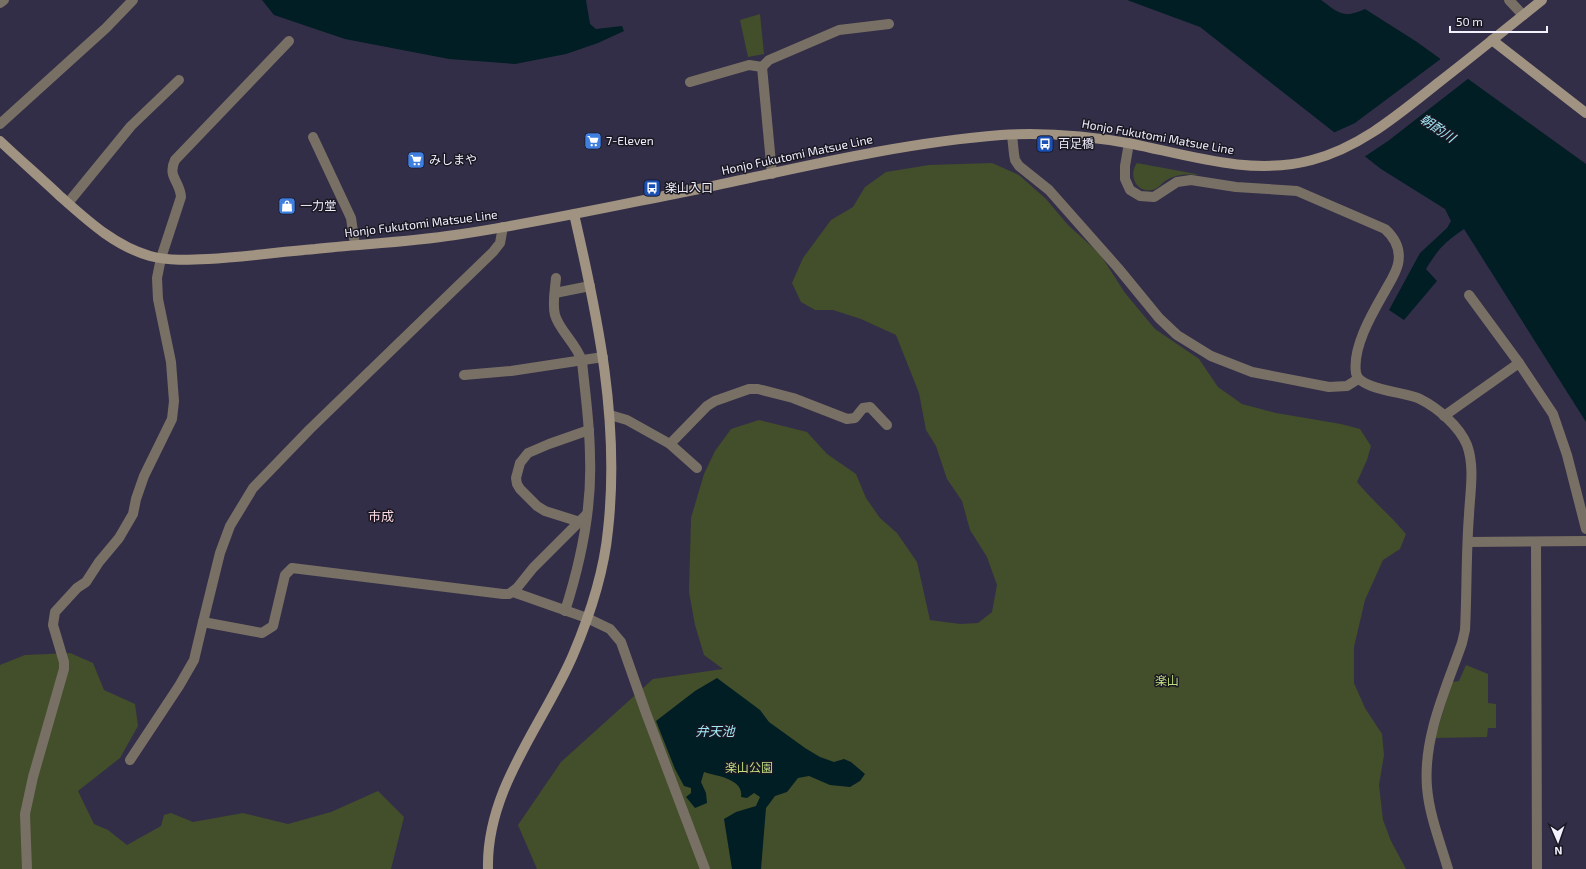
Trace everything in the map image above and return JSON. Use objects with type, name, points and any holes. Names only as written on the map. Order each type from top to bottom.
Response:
[{"type":"main road","name":"Honjo Fukutomi Matsue Line","points":[[0,141],[96,227],[125,246],[147,255],[182,260],[229,258],[450,236],[574,214],[878,152],[970,138],[1012,135],[1077,136],[1129,144],[1211,160],[1260,166],[1276,166],[1301,163],[1336,153],[1364,138],[1388,123],[1542,0]]},
{"type":"main road","points":[[1492,40],[1586,114]]},
{"type":"main road","points":[[488,869],[489,842],[498,802],[508,779],[564,674],[587,618],[601,568],[608,531],[612,470],[610,415],[603,357],[590,286],[574,214]]},
{"type":"street","points":[[0,3],[4,0]]},
{"type":"street","points":[[0,124],[106,28],[133,0]]},
{"type":"street","points":[[1509,0],[1523,15]]},
{"type":"street","points":[[762,67],[769,60],[839,30],[889,24]]},
{"type":"street","points":[[27,869],[25,814],[33,777],[64,669],[64,662],[53,625],[55,612],[77,588],[86,582],[99,562],[119,538],[133,514],[136,499],[144,476],[172,419],[174,401],[171,362],[158,299],[157,278],[161,258],[181,197],[181,191],[172,172],[175,160],[289,41]]},
{"type":"street","points":[[690,82],[748,65],[762,67]]},
{"type":"street","points":[[762,67],[772,174]]},
{"type":"street","points":[[68,203],[130,126],[179,80]]},
{"type":"street","points":[[1012,135],[1015,160],[1019,166],[1049,190],[1118,268],[1159,318],[1177,335],[1211,356],[1252,372],[1329,387],[1347,386],[1358,379]]},
{"type":"street","points":[[313,137],[351,218],[354,245]]},
{"type":"street","points":[[1129,144],[1125,166],[1125,179],[1130,190],[1140,196],[1154,197],[1177,182],[1191,180],[1236,187],[1297,191],[1385,229],[1396,244],[1399,256],[1397,269],[1369,320],[1362,338],[1356,365],[1356,374],[1358,379],[1368,385],[1413,396],[1433,406],[1444,416],[1461,436],[1469,453],[1471,479],[1465,630],[1462,643],[1434,724],[1427,763],[1427,787],[1448,869]]},
{"type":"street","points":[[130,760],[179,686],[194,660],[223,546],[230,526],[253,488],[310,429],[493,252],[500,243],[503,227]]},
{"type":"street","points":[[556,278],[554,307],[556,318],[577,349],[582,360],[589,430],[590,459],[579,565],[565,611]]},
{"type":"street","points":[[555,293],[590,286]]},
{"type":"street","points":[[1469,295],[1553,414],[1567,454],[1586,529]]},
{"type":"street","points":[[464,375],[512,371],[603,357]]},
{"type":"street","points":[[1444,416],[1518,363]]},
{"type":"street","points":[[670,444],[707,406],[715,401],[749,389],[758,389],[793,398],[847,419],[855,418],[864,408],[870,407],[887,425]]},
{"type":"street","points":[[610,415],[627,420],[670,444],[697,468]]},
{"type":"street","points":[[584,518],[545,511],[537,506],[520,488],[517,484],[516,478],[520,464],[528,453],[589,430]]},
{"type":"street","points":[[513,592],[533,568],[584,518]]},
{"type":"street","points":[[1468,542],[1586,541]]},
{"type":"street","points":[[1536,542],[1537,869]]},
{"type":"street","points":[[203,622],[262,633],[273,626],[285,575],[292,568],[503,594],[513,592],[587,618],[610,629],[621,642],[705,869]]},
{"type":"green space","points":[[760,14],[764,54],[748,57],[740,20]]},
{"type":"green space","name":"楽山","points":[[992,163],[1019,175],[1046,199],[1068,225],[1100,254],[1125,293],[1155,329],[1199,359],[1218,387],[1242,404],[1276,413],[1341,424],[1360,429],[1371,446],[1367,460],[1357,482],[1406,534],[1400,549],[1383,560],[1365,600],[1354,647],[1354,683],[1365,708],[1382,734],[1384,755],[1379,785],[1383,820],[1391,841],[1406,869],[537,869],[518,825],[561,762],[653,679],[723,669],[704,655],[695,625],[689,592],[691,518],[704,474],[715,451],[731,429],[759,420],[807,432],[827,454],[856,474],[866,498],[880,518],[897,533],[917,562],[930,620],[960,624],[978,623],[992,612],[997,585],[987,557],[970,530],[962,501],[947,479],[936,446],[926,430],[919,393],[896,335],[861,319],[833,310],[815,310],[801,302],[792,283],[803,258],[831,220],[853,207],[865,187],[886,172],[929,165]]},
{"type":"green space","points":[[1137,163],[1198,175],[1177,176],[1165,181],[1156,189],[1146,190],[1142,189],[1135,182],[1133,173]]},
{"type":"green space","points":[[70,653],[93,663],[104,690],[135,704],[138,726],[120,758],[78,791],[94,824],[108,830],[127,845],[161,826],[164,815],[171,813],[193,822],[243,813],[288,824],[331,812],[378,791],[404,817],[391,869],[0,869],[0,665],[25,655]]},
{"type":"green space","points":[[1466,665],[1488,674],[1488,703],[1496,704],[1496,728],[1488,728],[1487,737],[1435,738],[1452,682],[1459,681]]},
{"type":"water","points":[[262,0],[586,0],[590,24],[596,29],[622,26],[624,31],[598,43],[566,54],[515,64],[449,59],[345,39],[274,15]]},
{"type":"water","name":"朝酌川","points":[[1127,0],[1321,0],[1337,11],[1346,14],[1351,14],[1365,9],[1417,42],[1586,164],[1586,422],[1464,229],[1442,246],[1426,269],[1437,281],[1404,320],[1389,310],[1420,253],[1447,228],[1451,221],[1445,209],[1381,169],[1200,27]]},
{"type":"water","name":"弁天池","points":[[717,678],[760,710],[769,722],[805,748],[820,757],[834,762],[844,759],[851,762],[865,774],[860,781],[850,787],[830,785],[809,776],[798,778],[787,792],[775,796],[766,808],[761,869],[732,869],[724,819],[736,812],[756,806],[760,797],[754,793],[747,798],[741,797],[741,791],[734,782],[704,772],[701,782],[706,793],[707,803],[695,808],[686,797],[691,793],[691,788],[684,786],[675,769],[656,721],[695,691]]},
{"type":"pier","points":[[1442,58],[1469,78],[1388,141],[1364,157],[1333,133],[1355,123]]},
{"type":"place","name":"7-Eleven","points":[[593,141]]},
{"type":"place","name":"百足橋","points":[[1045,144]]},
{"type":"place","name":"みしまや","points":[[416,160]]},
{"type":"place","name":"楽山入口","points":[[652,188]]},
{"type":"place","name":"一力堂","points":[[287,206]]},
{"type":"district","name":"市成","points":[[381,516]]},
{"type":"park label","name":"楽山公園","points":[[749,768]]}]
